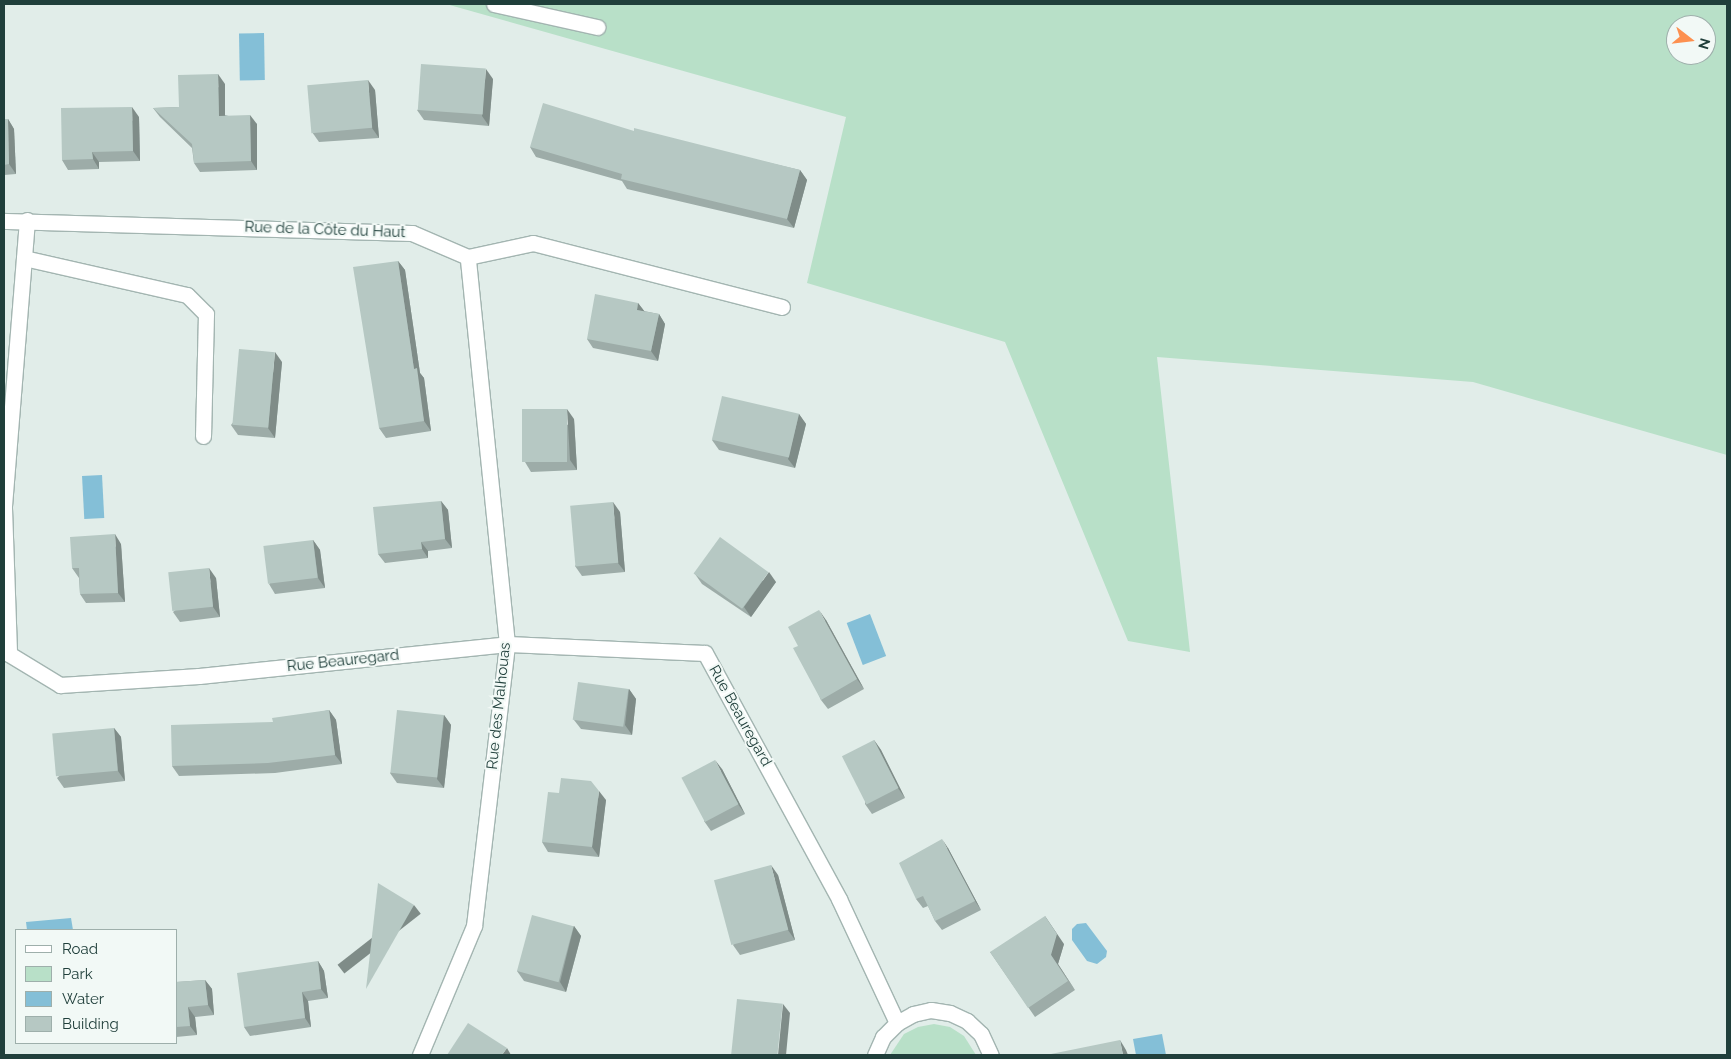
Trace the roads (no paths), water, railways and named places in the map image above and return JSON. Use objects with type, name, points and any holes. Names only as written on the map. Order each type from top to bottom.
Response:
[{"type":"street","points":[[494,4],[597,27]]},
{"type":"street","name":"Rue de la Côte du Haut","points":[[4,221],[27,220],[412,233],[468,258]]},
{"type":"street","name":"Rue Beauregard","points":[[27,220],[4,508],[9,654],[60,685],[199,676],[507,644],[705,653],[839,898],[897,1023]]},
{"type":"street","points":[[468,258],[533,243],[782,307]]},
{"type":"street","points":[[24,258],[187,295],[206,314],[203,436]]},
{"type":"street","name":"Rue des Malhouas","points":[[420,1055],[474,926],[507,644],[468,258]]},
{"type":"street","points":[[875,1055],[883,1037],[897,1023],[913,1014],[932,1010],[950,1013],[967,1021],[981,1034],[991,1055]]},
{"type":"water","points":[[239,33],[264,33],[265,80],[240,80]]},
{"type":"water","points":[[102,475],[104,518],[84,519],[82,476]]},
{"type":"water","points":[[870,614],[886,656],[863,665],[847,623]]},
{"type":"water","points":[[71,918],[73,929],[27,929],[26,922]]},
{"type":"water","points":[[1086,923],[1107,951],[1106,957],[1097,964],[1087,961],[1072,940],[1072,929],[1077,924]]},
{"type":"water","points":[[1162,1034],[1166,1055],[1136,1055],[1133,1039]]}]
